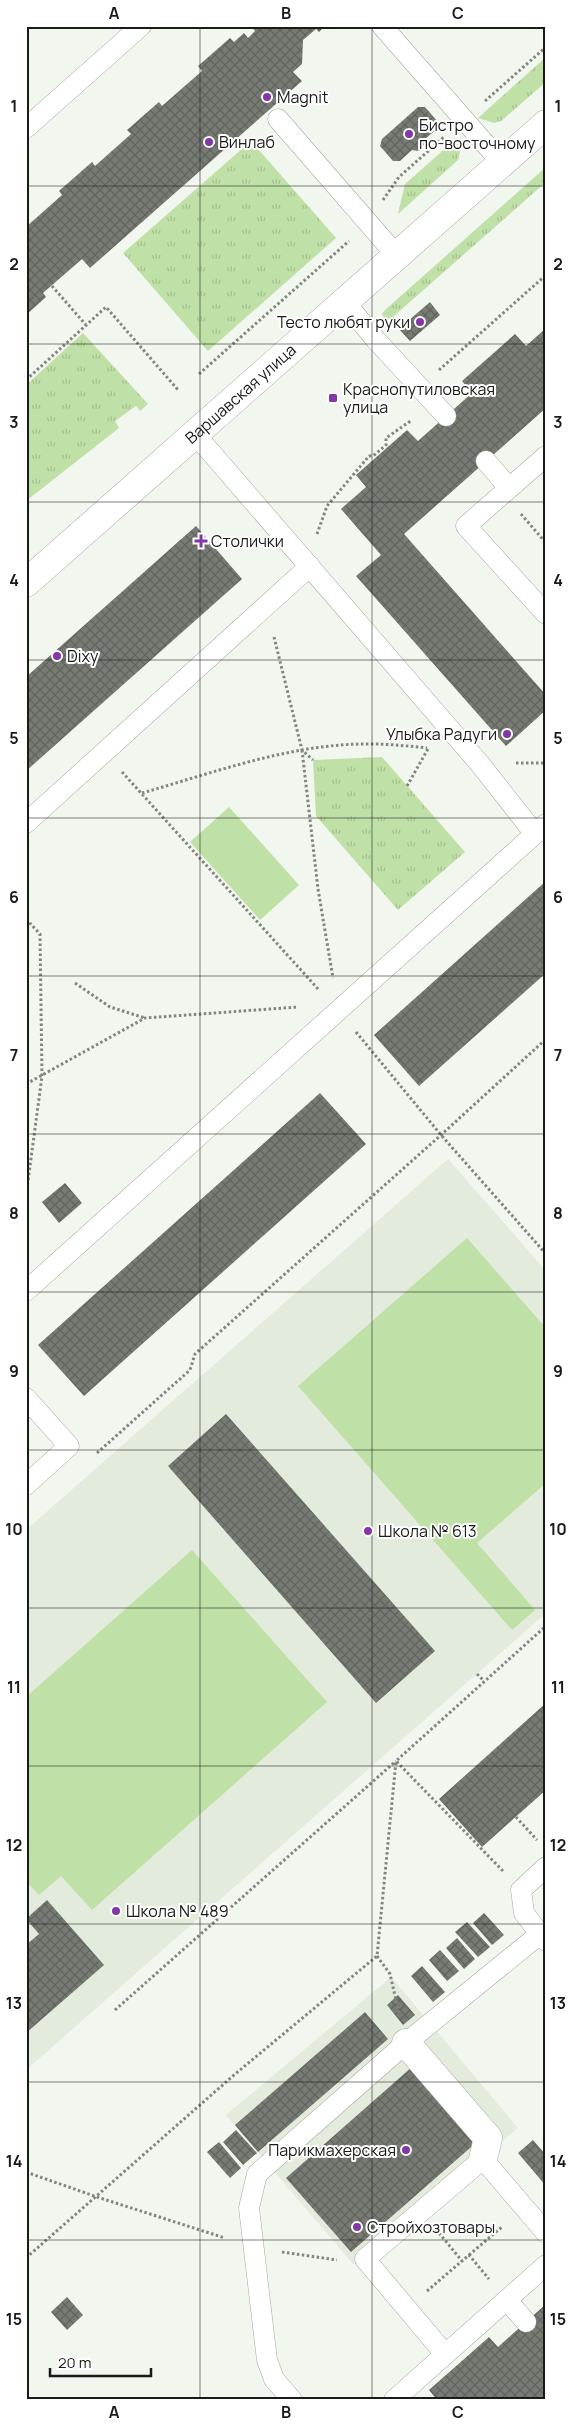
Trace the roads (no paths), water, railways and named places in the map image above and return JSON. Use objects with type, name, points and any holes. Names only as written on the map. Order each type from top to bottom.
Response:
[{"type":"street","name":"Варшавская улица","points":[[26,583],[546,124]]},
{"type":"street","points":[[406,2043],[488,2138],[483,2159]]},
{"type":"lane","points":[[26,128],[141,26]]},
{"type":"lane","points":[[382,26],[502,163]]},
{"type":"lane","points":[[278,119],[397,256]]},
{"type":"lane","points":[[345,302],[376,340],[446,416]]},
{"type":"lane","points":[[26,1291],[540,829],[480,764],[195,434]]},
{"type":"lane","points":[[546,456],[466,526],[546,614]]},
{"type":"lane","points":[[486,461],[509,488]]},
{"type":"lane","points":[[26,823],[307,562]]},
{"type":"lane","points":[[26,1398],[69,1446],[26,1485]]},
{"type":"lane","points":[[292,2400],[274,2379],[267,2360],[252,2247],[249,2208],[257,2174],[406,2043],[543,1938],[524,1913],[521,1890],[546,1867]]},
{"type":"lane","points":[[445,2354],[365,2259],[483,2159],[546,2233]]},
{"type":"lane","points":[[394,2400],[546,2265]]},
{"type":"lane","points":[[507,2300],[526,2322]]},
{"type":"place","name":"Magnit","points":[[267,97]]},
{"type":"place","name":"Бистро по-восточному","points":[[409,134]]},
{"type":"place","name":"Винлаб","points":[[209,142]]},
{"type":"place","name":"Тесто любят руки","points":[[420,322]]},
{"type":"place","name":"Краснопутиловская улица","points":[[333,398]]},
{"type":"place","name":"Столички","points":[[201,541]]},
{"type":"place","name":"Dixy","points":[[57,656]]},
{"type":"place","name":"Улыбка Радуги","points":[[507,734]]},
{"type":"place","name":"Школа № 613","points":[[368,1531]]},
{"type":"place","name":"Школа № 489","points":[[116,1911]]},
{"type":"place","name":"Парикмахерская","points":[[406,2150]]},
{"type":"place","name":"Стройхозтовары","points":[[357,2227]]}]
